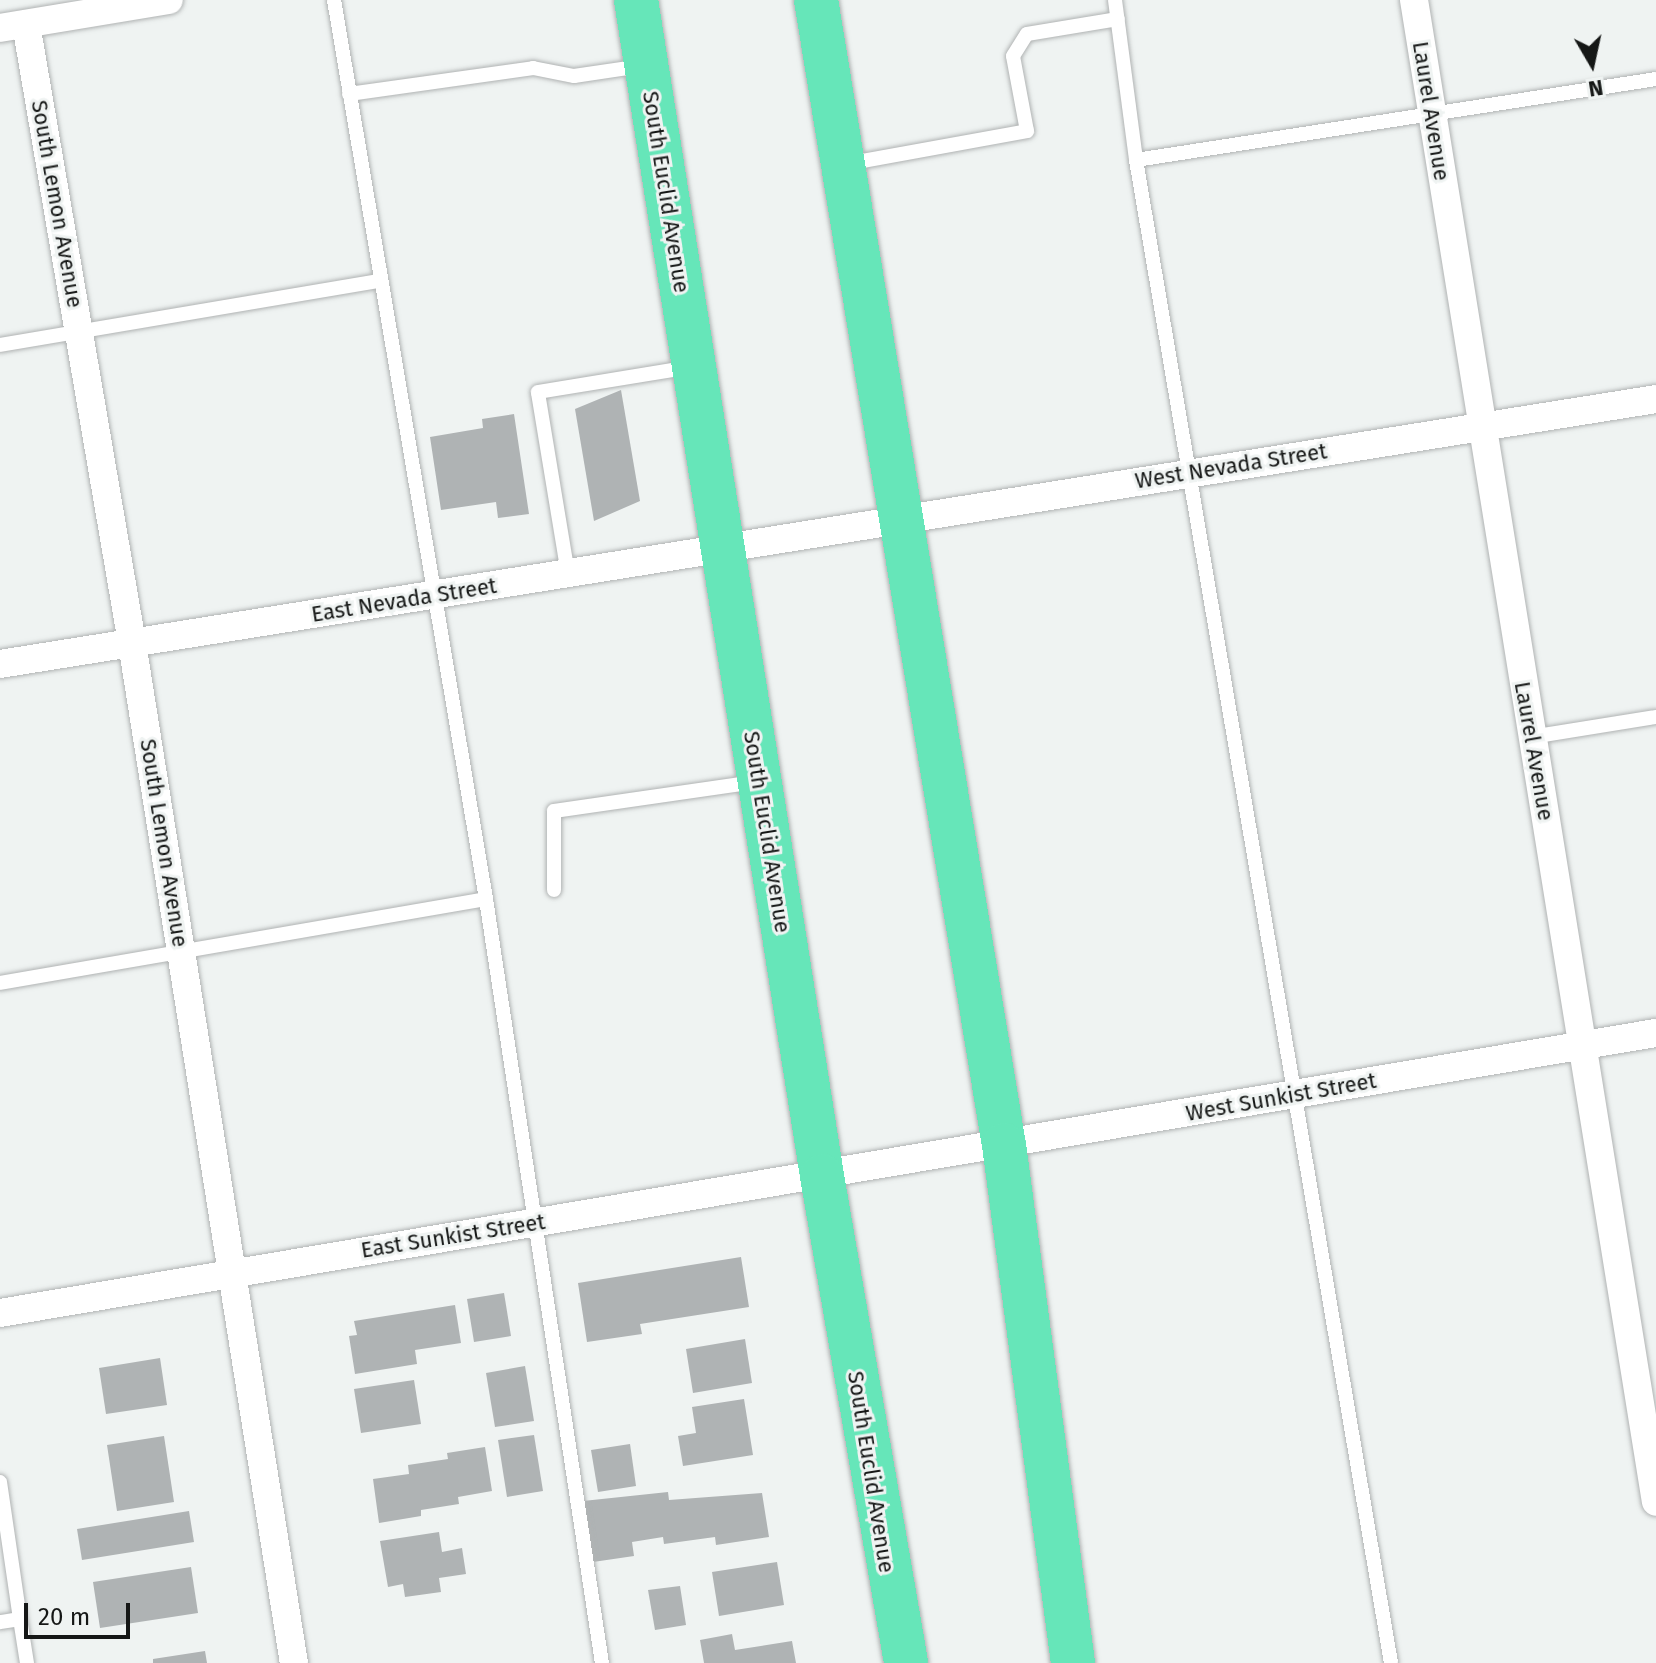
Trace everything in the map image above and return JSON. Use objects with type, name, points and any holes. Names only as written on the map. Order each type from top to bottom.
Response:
[{"type":"main road","name":"South Euclid Avenue","points":[[636,0],[822,1176],[906,1663]]},
{"type":"main road","points":[[816,0],[899,522],[1004,1145],[1073,1663]]},
{"type":"street","points":[[13,26],[169,0]]},
{"type":"street","name":"Laurel Avenue","points":[[1414,0],[1479,426],[1584,1045],[1656,1502]]},
{"type":"street","name":"South Lemon Avenue","points":[[13,26],[79,332],[182,951],[294,1663]]},
{"type":"street","name":"West Nevada Street","points":[[807,536],[1656,399]]},
{"type":"street","name":"East Nevada Street","points":[[0,664],[807,536]]},
{"type":"street","name":"West Sunkist Street","points":[[907,1162],[1656,1033]]},
{"type":"street","name":"East Sunkist Street","points":[[0,1313],[907,1162]]},
{"type":"lane","points":[[334,0],[486,899],[532,1223],[602,1663]]},
{"type":"lane","points":[[1115,0],[1136,160],[1298,1095],[1391,1663]]},
{"type":"lane","points":[[842,165],[1027,131],[1013,56],[1027,34],[1118,19]]},
{"type":"lane","points":[[349,94],[533,68],[574,76],[646,66]]},
{"type":"lane","points":[[1136,160],[1656,79]]},
{"type":"lane","points":[[0,345],[380,281]]},
{"type":"lane","points":[[568,574],[538,392],[694,366]]},
{"type":"lane","points":[[1531,737],[1656,717]]},
{"type":"lane","points":[[554,890],[554,811],[694,787],[759,782]]},
{"type":"lane","points":[[0,983],[486,899]]},
{"type":"lane","points":[[0,1482],[27,1663]]},
{"type":"lane","points":[[0,1622],[20,1619]]},
{"type":"building","points":[[621,390],[640,501],[594,521],[575,409]]},
{"type":"building","points":[[514,414],[529,514],[498,518],[496,502],[441,510],[430,437],[483,428],[482,419]]},
{"type":"building","points":[[741,1257],[749,1307],[640,1324],[642,1334],[587,1342],[578,1283]]},
{"type":"building","points":[[504,1293],[511,1336],[474,1342],[467,1299]]},
{"type":"building","points":[[455,1305],[461,1343],[415,1350],[417,1364],[355,1374],[349,1336],[357,1335],[354,1321]]},
{"type":"building","points":[[745,1339],[752,1383],[693,1393],[686,1349]]},
{"type":"building","points":[[160,1358],[167,1405],[106,1414],[99,1368]]},
{"type":"building","points":[[525,1366],[534,1421],[495,1427],[486,1373]]},
{"type":"building","points":[[414,1380],[421,1424],[361,1433],[354,1389]]},
{"type":"building","points":[[744,1399],[753,1455],[683,1466],[678,1436],[696,1433],[692,1407]]},
{"type":"building","points":[[534,1435],[543,1491],[507,1497],[498,1440]]},
{"type":"building","points":[[164,1436],[174,1502],[117,1511],[107,1445]]},
{"type":"building","points":[[630,1444],[636,1486],[598,1492],[591,1450]]},
{"type":"building","points":[[485,1447],[492,1491],[458,1497],[459,1504],[421,1510],[421,1516],[379,1523],[373,1479],[409,1474],[408,1465],[448,1459],[447,1453]]},
{"type":"building","points":[[668,1492],[669,1500],[762,1493],[769,1537],[716,1545],[715,1537],[664,1544],[663,1537],[632,1542],[634,1556],[593,1562],[583,1501]]},
{"type":"building","points":[[189,1511],[194,1542],[82,1560],[77,1529]]},
{"type":"building","points":[[439,1532],[442,1552],[462,1548],[466,1574],[439,1578],[441,1592],[405,1597],[403,1584],[388,1587],[380,1541]]},
{"type":"building","points":[[777,1562],[784,1605],[719,1616],[712,1572]]},
{"type":"building","points":[[191,1567],[198,1613],[100,1628],[93,1582]]},
{"type":"building","points":[[680,1586],[686,1625],[655,1630],[648,1590]]},
{"type":"building","points":[[732,1634],[735,1650],[792,1641],[796,1663],[704,1663],[700,1640]]},
{"type":"building","points":[[205,1651],[207,1663],[153,1663],[153,1659]]}]
